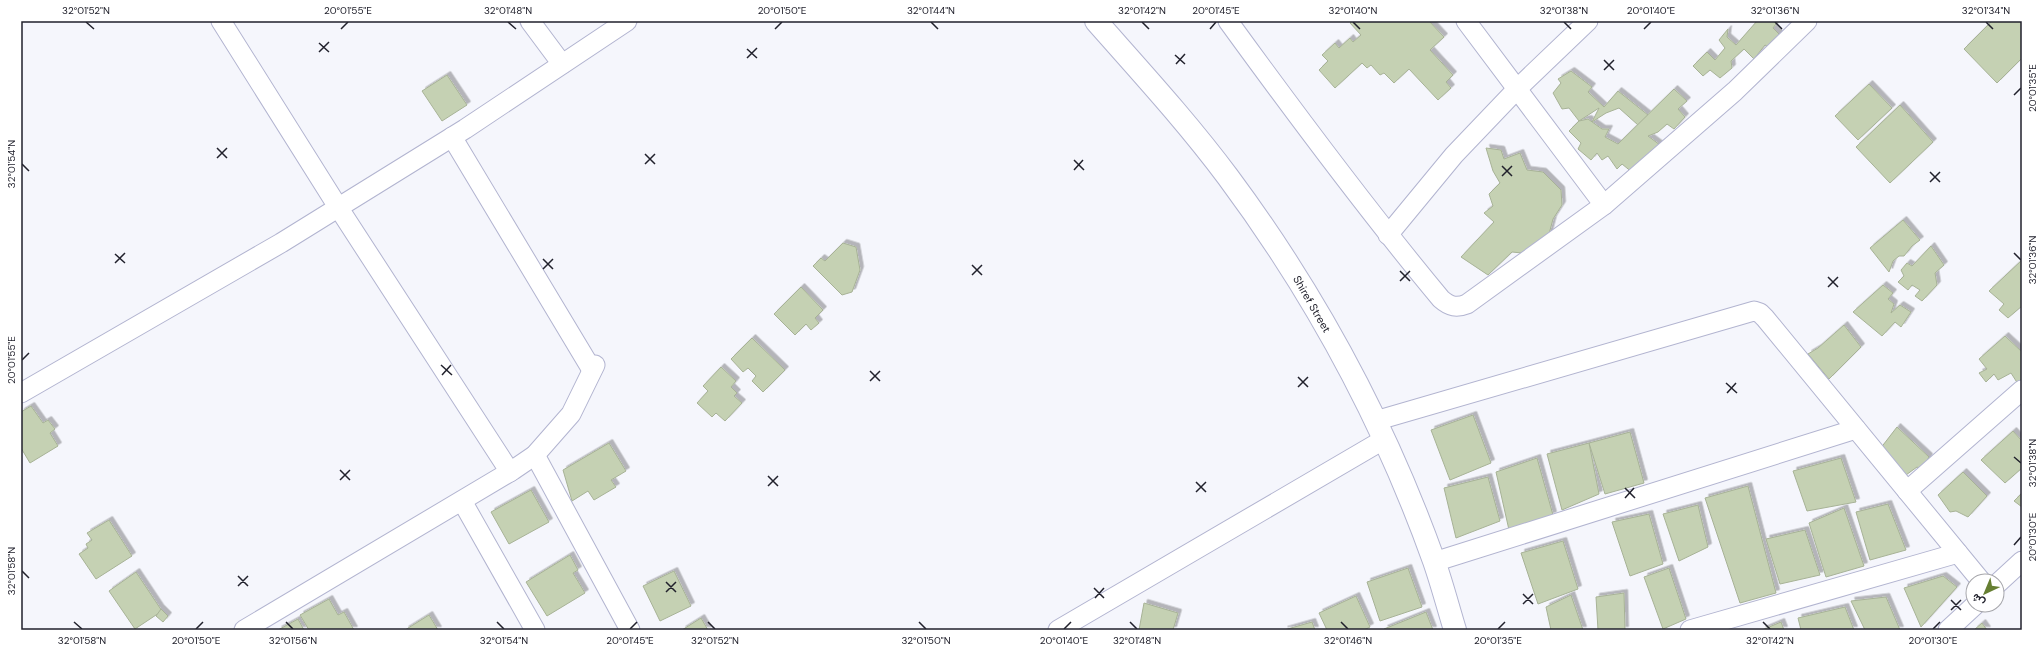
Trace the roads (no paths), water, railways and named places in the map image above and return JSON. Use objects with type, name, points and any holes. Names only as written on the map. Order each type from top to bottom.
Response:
[{"type":"main road","name":"Shiref Street","points":[[1096,21],[1168,103],[1227,176],[1282,253],[1319,313],[1384,440],[1434,562],[1455,630]]},
{"type":"street","points":[[221,21],[338,207],[510,472]]},
{"type":"street","points":[[530,21],[562,64]]},
{"type":"street","points":[[21,393],[281,243],[452,137],[627,21]]},
{"type":"street","points":[[1228,21],[1304,126],[1388,235],[1441,299],[1447,305],[1458,308],[1467,304],[1604,205],[1735,92],[1807,21]]},
{"type":"street","points":[[1466,21],[1518,88],[1604,205]]},
{"type":"street","points":[[1388,235],[1454,155],[1518,88],[1588,21]]},
{"type":"street","points":[[249,629],[510,472],[535,455],[571,414],[594,368],[452,137]]},
{"type":"street","points":[[1375,421],[1754,311],[1760,313],[1766,318],[1974,573]]},
{"type":"street","points":[[1907,491],[2022,390]]},
{"type":"street","points":[[1434,562],[1856,429]]},
{"type":"street","points":[[1058,630],[1384,440]]},
{"type":"street","points":[[535,455],[630,630]]},
{"type":"street","points":[[462,501],[530,628]]},
{"type":"street","points":[[1690,630],[1958,553]]},
{"type":"street","points":[[2005,577],[2022,561]]},
{"type":"street","points":[[1948,630],[1966,613]]}]
